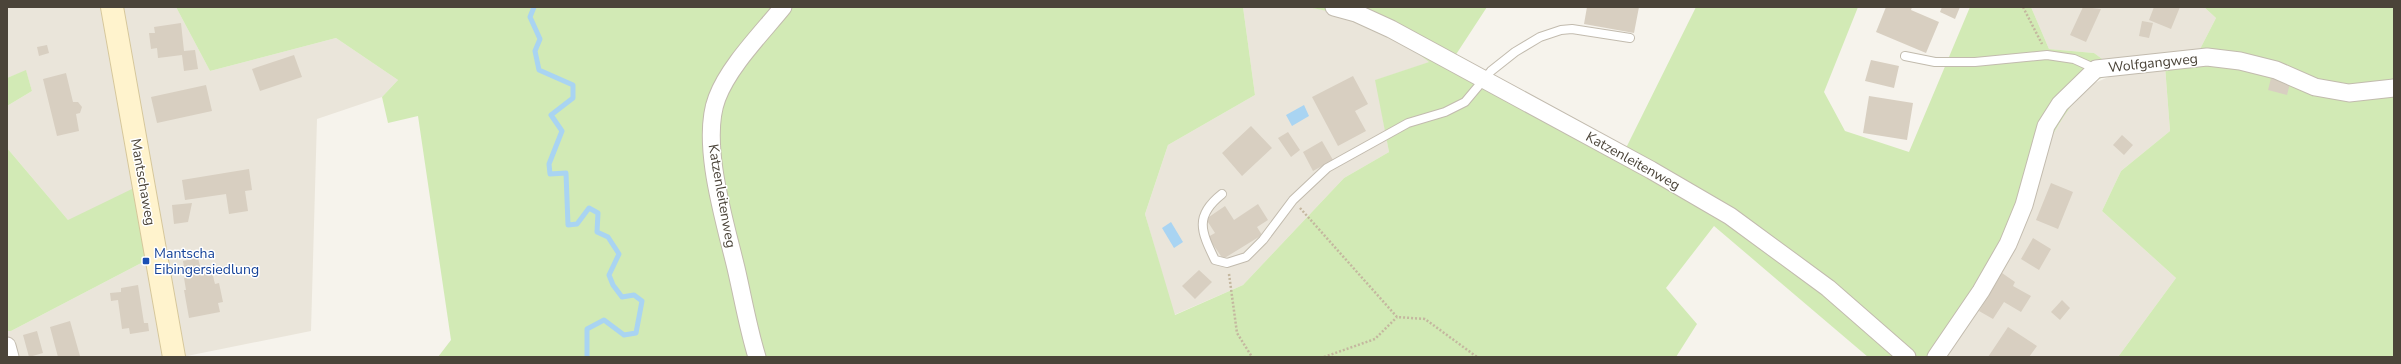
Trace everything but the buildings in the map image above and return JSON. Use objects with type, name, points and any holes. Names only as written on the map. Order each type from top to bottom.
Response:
[{"type":"street","name":"Mantschaweg","points":[[112,7],[174,357]]},
{"type":"street","name":"Katzenleitenweg","points":[[757,357],[721,204],[714,164],[712,124],[713,110],[722,86],[783,7]]},
{"type":"street","name":"Katzenleitenweg","points":[[1334,7],[1377,22],[1730,216],[1828,288],[1907,357]]},
{"type":"street","name":"Wolfgangweg","points":[[1936,357],[1981,291],[2008,244],[2024,205],[2046,126],[2060,104],[2096,69],[2207,57],[2240,60],[2276,70],[2315,87],[2348,94],[2394,88]]},
{"type":"street","points":[[7,346],[10,357]]},
{"type":"lane","points":[[1222,194],[1210,203],[1202,217],[1204,237],[1215,260],[1227,263],[1246,257],[1255,248],[1293,200],[1327,168],[1408,123],[1445,112],[1465,102],[1483,79],[1515,52],[1552,32],[1582,30],[1630,38]]},
{"type":"lane","points":[[1905,56],[1935,62],[1975,62],[2047,55],[2074,59],[2096,69]]},
{"type":"path","points":[[2023,7],[2047,55]]},
{"type":"path","points":[[1293,200],[1397,317],[1425,319],[1477,357]]},
{"type":"path","points":[[1227,263],[1237,333],[1252,357]]},
{"type":"path","points":[[1324,357],[1375,339],[1397,317]]},
{"type":"shaded area","points":[[7,7],[176,7],[210,71],[336,38],[398,80],[382,97],[317,119],[311,331],[182,357],[7,357],[7,331],[11,331],[147,260],[68,220],[7,148],[7,106],[32,91],[26,71],[7,78]]},
{"type":"shaded area","points":[[1243,7],[1308,7],[1329,11],[1387,33],[1430,62],[1376,80],[1389,152],[1344,178],[1243,285],[1174,315],[1145,214],[1168,145],[1255,95]]},
{"type":"shaded area","points":[[2031,7],[2204,7],[2216,18],[2198,53],[2105,61],[2094,53],[2049,49]]},
{"type":"shaded area","points":[[2165,66],[2170,131],[2121,171],[2102,211],[2176,278],[2118,357],[1946,357],[2051,138],[2067,111],[2092,84],[2123,71]]},
{"type":"green space","points":[[176,7],[1243,7],[1255,95],[1168,145],[1145,214],[1175,315],[1243,285],[1344,178],[1389,152],[1375,80],[1429,62],[1402,43],[1372,27],[1341,15],[1308,7],[1487,7],[1455,56],[1626,148],[1696,7],[1858,7],[1824,92],[1845,131],[1909,152],[1970,7],[2031,7],[2049,49],[2094,53],[2105,61],[2198,53],[2216,18],[2204,7],[2394,7],[2394,357],[2118,357],[2176,278],[2102,211],[2121,171],[2170,131],[2165,66],[2126,71],[2099,79],[2091,84],[2074,102],[2051,138],[1946,357],[1868,357],[1714,226],[1666,288],[1697,324],[1676,357],[438,357],[451,340],[418,116],[388,123],[382,97],[398,80],[336,38],[210,71]]},
{"type":"green space","points":[[26,70],[32,91],[7,106],[7,78]]},
{"type":"green space","points":[[7,148],[68,220],[134,188],[147,260],[11,331],[7,331]]},
{"type":"water","points":[[1304,105],[1309,116],[1292,126],[1286,115]]},
{"type":"water","points":[[1171,222],[1183,242],[1174,248],[1162,228]]},
{"type":"waterway","points":[[534,7],[530,17],[540,39],[535,51],[539,70],[573,85],[573,98],[551,115],[562,131],[549,164],[550,174],[566,173],[568,225],[577,224],[589,208],[598,213],[597,232],[608,237],[619,254],[609,275],[613,285],[622,297],[634,295],[642,301],[636,333],[624,335],[604,320],[587,329],[587,357]]},
{"type":"place","name":"Mantscha Eibingersiedlung","points":[[146,261]]}]
